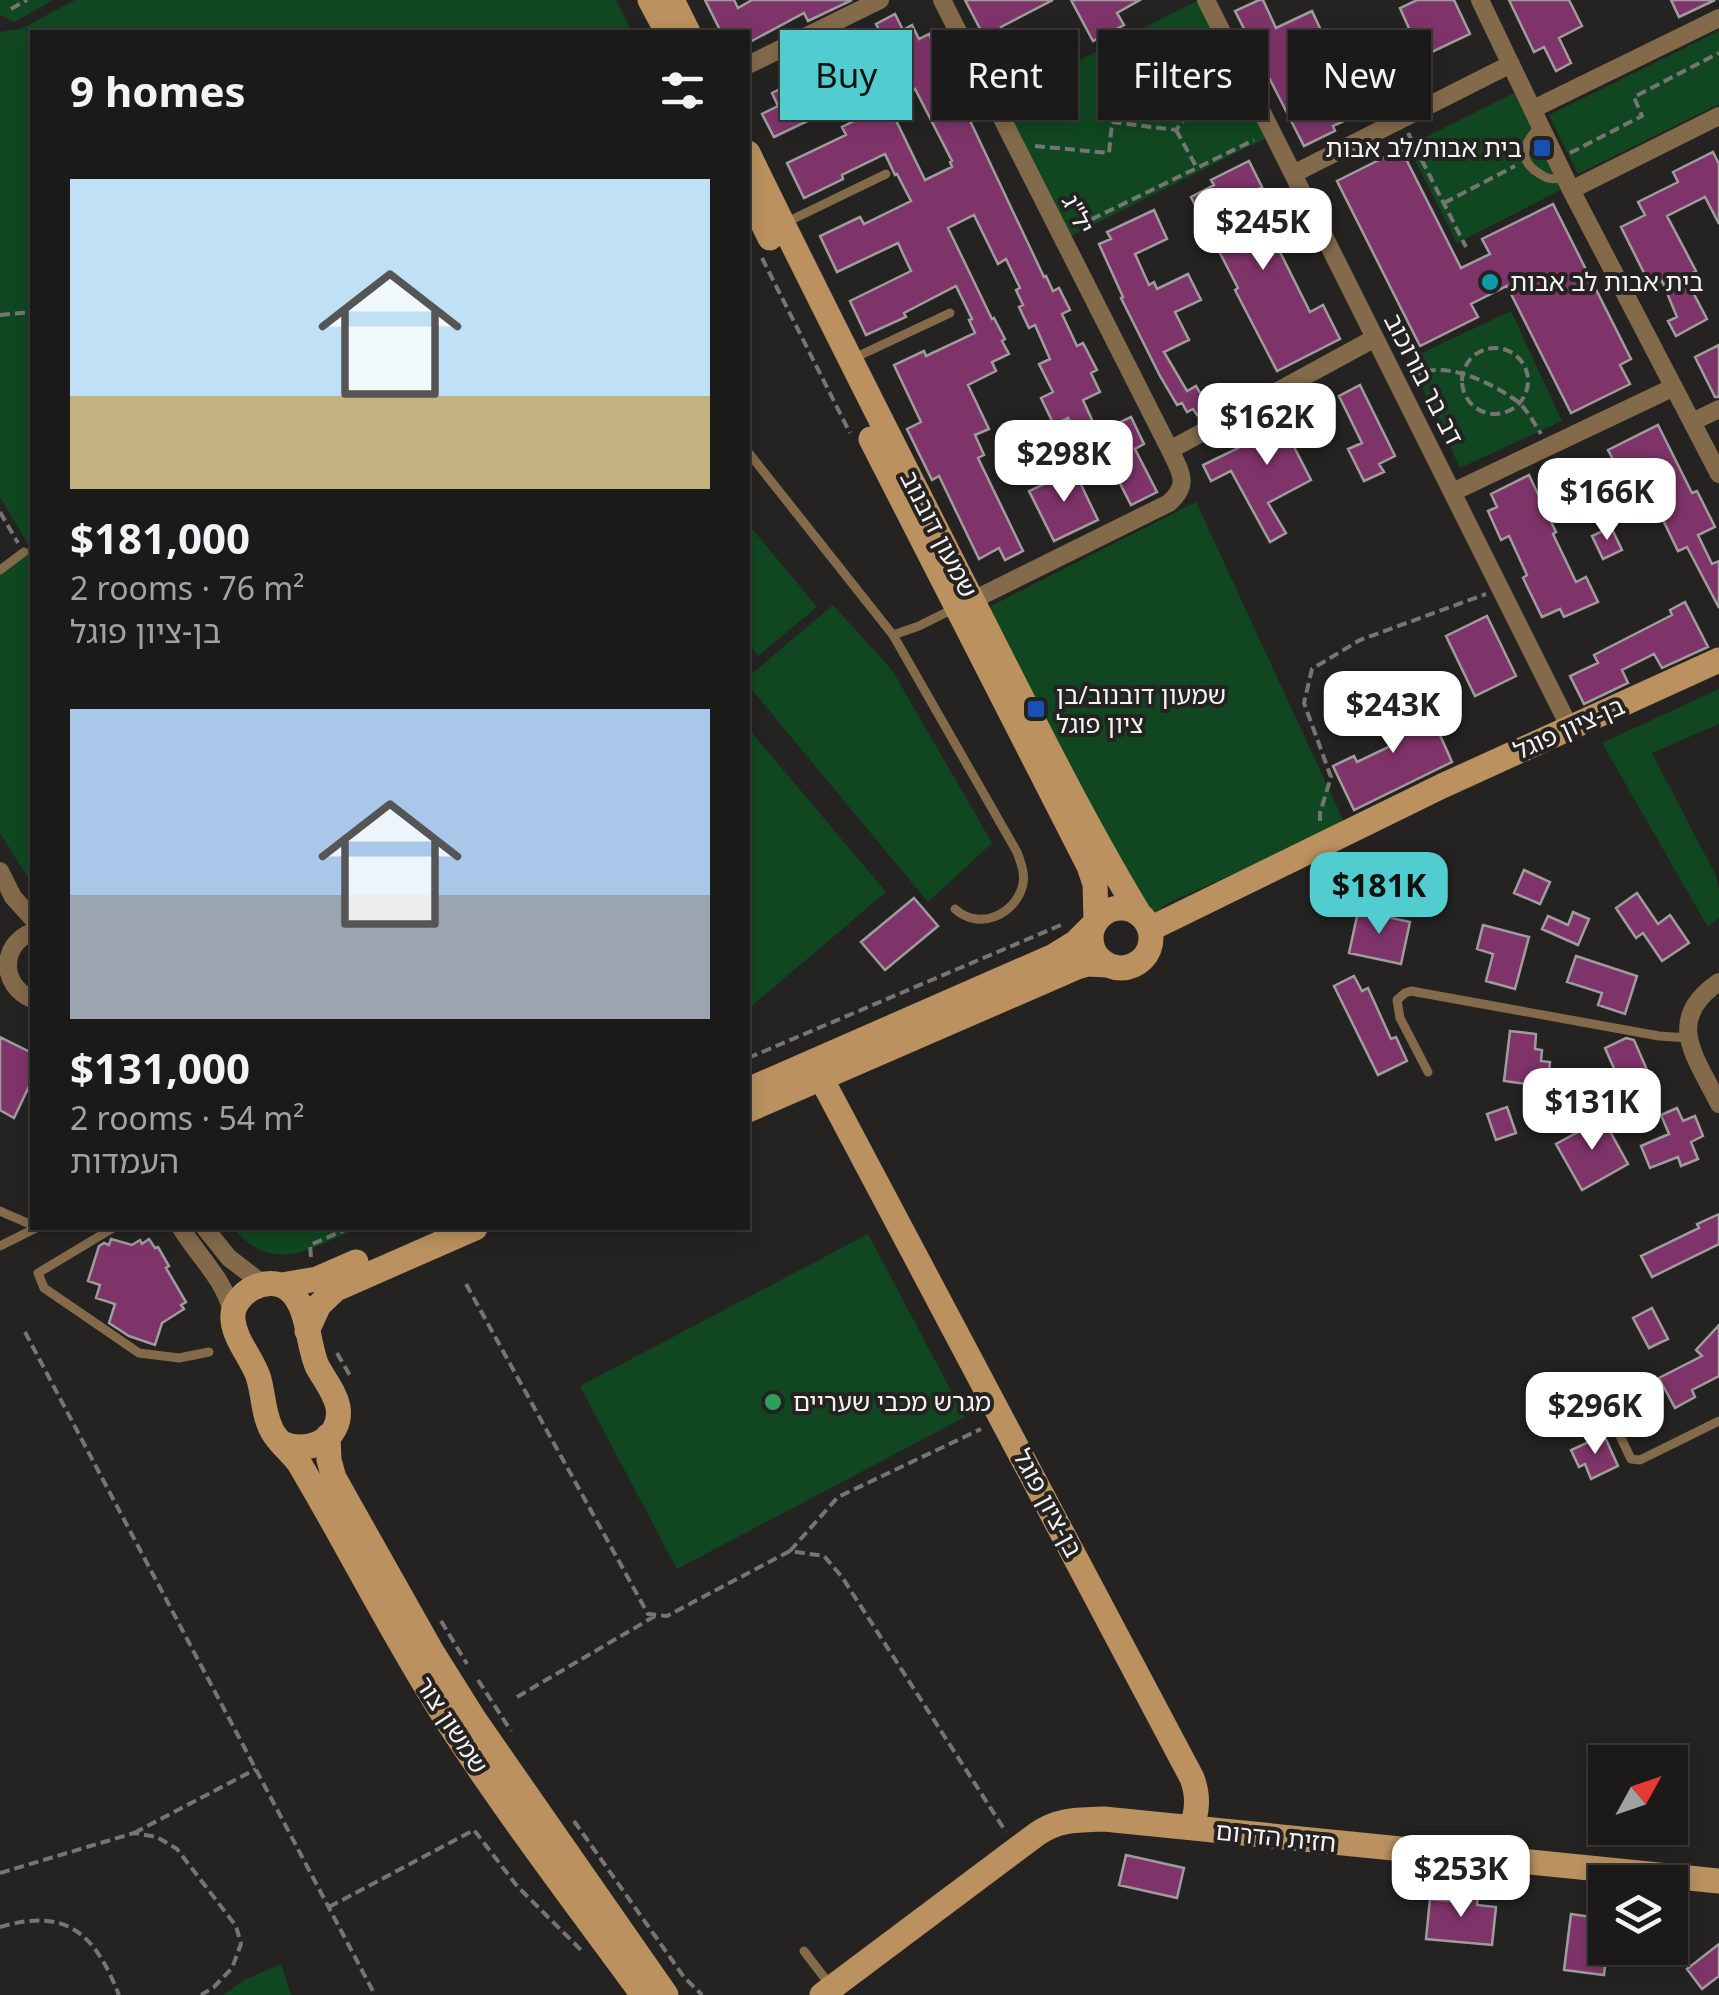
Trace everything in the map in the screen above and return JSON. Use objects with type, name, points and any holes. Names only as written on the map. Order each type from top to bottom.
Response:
[{"type":"street","points":[[650,0],[665,30]]},
{"type":"street","points":[[672,0],[687,30]]},
{"type":"street","points":[[750,64],[880,0]]},
{"type":"street","name":"יל\"ג","points":[[942,0],[1182,476],[1179,494],[1169,504],[964,604]]},
{"type":"street","name":"דב בר בורוכוב","points":[[1206,0],[1570,728]]},
{"type":"street","points":[[1480,0],[1565,176],[1719,474]]},
{"type":"street","points":[[1537,117],[1719,18]]},
{"type":"street","points":[[1431,105],[1511,64]]},
{"type":"street","points":[[1565,176],[1719,116]]},
{"type":"street","points":[[1293,174],[1402,120]]},
{"type":"street","name":"שמעון דובנוב","points":[[750,157],[1089,866],[1096,884],[1086,922]]},
{"type":"street","name":"שמעון דובנוב","points":[[750,197],[964,604],[1144,921]]},
{"type":"street","points":[[1170,450],[1375,338]]},
{"type":"street","points":[[1453,492],[1674,387]]},
{"type":"street","points":[[1692,422],[1719,409]]},
{"type":"street","name":"בן-ציון פוגל","points":[[1144,921],[1322,846],[1442,786],[1719,660]]},
{"type":"street","points":[[0,871],[13,897],[30,916]]},
{"type":"street","points":[[13,897],[16,924],[6,958],[8,978],[14,988],[30,998]]},
{"type":"street","points":[[750,1089],[1054,956],[1075,944],[1086,922],[1108,910],[1118,907],[1144,921],[1149,949],[1140,961],[1122,968],[1088,964],[1076,967],[750,1109]]},
{"type":"street","points":[[1086,922],[1092,948],[1107,965]]},
{"type":"street","points":[[6,958],[22,936],[30,933]]},
{"type":"street","points":[[1719,982],[1707,990],[1690,1012],[1686,1025],[1688,1038],[1719,1104]]},
{"type":"street","points":[[0,995],[30,998]]},
{"type":"street","name":"בן-ציון פוגל","points":[[820,1078],[1192,1778],[1198,1794],[1192,1828]]},
{"type":"street","points":[[182,1230],[221,1281],[232,1315]]},
{"type":"street","points":[[207,1230],[229,1258],[273,1285]]},
{"type":"street","points":[[232,1315],[242,1296],[273,1285],[331,1274],[429,1230]]},
{"type":"street","points":[[307,1331],[318,1305],[336,1288],[470,1230]]},
{"type":"street","name":"שמשון צור","points":[[273,1285],[290,1290],[298,1302],[316,1363],[338,1405],[336,1425],[328,1436],[334,1478],[453,1687],[509,1774],[666,1995]]},
{"type":"street","name":"שמשון צור","points":[[232,1315],[257,1373],[269,1424],[308,1478],[448,1722],[644,1995]]},
{"type":"street","points":[[280,1442],[306,1448],[328,1436]]},
{"type":"street","name":"חזית הדרום","points":[[827,1991],[1017,1848],[1050,1825],[1068,1820],[1104,1819],[1719,1881]]},
{"type":"lane","points":[[1537,117],[1524,152],[1526,160],[1530,168],[1547,178],[1565,176]]},
{"type":"lane","points":[[783,224],[886,174]]},
{"type":"lane","points":[[850,360],[950,313]]},
{"type":"lane","points":[[750,455],[893,635],[1018,852],[1024,870],[1022,885],[1006,911],[991,919],[976,920],[955,909]]},
{"type":"lane","points":[[0,570],[24,552]]},
{"type":"lane","points":[[893,635],[964,604]]},
{"type":"lane","points":[[1428,1072],[1400,1018],[1397,1000],[1411,991],[1688,1038]]},
{"type":"lane","points":[[0,1211],[30,1224]]},
{"type":"lane","points":[[0,1246],[30,1228]]},
{"type":"lane","points":[[110,1230],[38,1272],[44,1288],[139,1353],[179,1358],[209,1352]]},
{"type":"lane","points":[[1612,1420],[1631,1459],[1640,1460],[1719,1420]]},
{"type":"lane","points":[[804,1952],[827,1991]]},
{"type":"path","points":[[11,9],[27,0]]},
{"type":"path","points":[[1565,176],[1642,116],[1634,97],[1719,54]]},
{"type":"path","points":[[1176,130],[1191,110],[1269,126]]},
{"type":"path","points":[[1402,120],[1466,247]]},
{"type":"path","points":[[1015,145],[1109,153],[1112,122],[1176,130]]},
{"type":"path","points":[[1061,234],[1197,168],[1269,126]]},
{"type":"path","points":[[1176,130],[1197,168]]},
{"type":"path","points":[[1444,203],[1526,160]]},
{"type":"path","points":[[0,315],[30,312]]},
{"type":"path","points":[[1490,348],[1512,352],[1525,367],[1528,378],[1520,403],[1499,414],[1477,409],[1464,395],[1462,372],[1467,362],[1479,351],[1490,348]]},
{"type":"path","points":[[1399,386],[1423,370],[1462,372],[1520,403],[1550,446]]},
{"type":"path","points":[[1322,846],[1320,813],[1331,777],[1304,703],[1312,669],[1360,640],[1501,589]]},
{"type":"path","points":[[750,1057],[1086,922]]},
{"type":"path","points":[[466,1284],[648,1614],[667,1616],[790,1550],[838,1497],[1002,1419]]},
{"type":"path","points":[[24,1332],[375,1995]]},
{"type":"path","points":[[334,1348],[354,1384]]},
{"type":"path","points":[[790,1550],[824,1556],[842,1578],[1017,1848]]},
{"type":"path","points":[[517,1697],[657,1615]]},
{"type":"path","points":[[440,1618],[512,1731]]},
{"type":"path","points":[[0,1873],[134,1833],[256,1769]]},
{"type":"path","points":[[566,1810],[684,1977],[702,1995]]},
{"type":"path","points":[[329,1907],[474,1830],[517,1886],[588,1959]]},
{"type":"path","points":[[134,1833],[158,1837],[176,1849],[236,1926],[241,1944],[232,1968],[201,1995]]},
{"type":"path","points":[[0,1927],[20,1921],[53,1921],[71,1926],[88,1940],[109,1970],[119,1995]]},
{"type":"green space","points":[[0,0],[53,0],[14,22],[0,15]]},
{"type":"green space","points":[[75,0],[616,0],[631,30],[30,30],[30,547],[0,497],[0,32],[21,29]]},
{"type":"green space","points":[[1199,0],[1214,30],[1139,30]]},
{"type":"green space","points":[[1719,31],[1719,104],[1578,174],[1549,115]]},
{"type":"green space","points":[[1098,51],[1098,120],[1259,120],[1268,137],[1069,237],[1010,120],[1078,120],[1078,61]]},
{"type":"green space","points":[[1514,93],[1563,189],[1457,243],[1408,146]]},
{"type":"green space","points":[[1511,311],[1562,421],[1460,468],[1409,359]]},
{"type":"green space","points":[[1196,502],[1345,824],[1166,904],[1152,916],[1135,906],[985,609]]},
{"type":"green space","points":[[750,526],[817,607],[758,656],[750,646]]},
{"type":"green space","points":[[30,550],[30,881],[0,833],[0,574]]},
{"type":"green space","points":[[833,605],[892,670],[992,843],[928,902],[750,687],[750,675]]},
{"type":"green space","points":[[1719,689],[1719,724],[1652,753],[1715,874],[1719,918],[1708,927],[1602,743]]},
{"type":"green space","points":[[750,730],[886,892],[750,1007]]},
{"type":"green space","points":[[235,1230],[353,1230],[293,1254],[263,1251]]},
{"type":"green space","name":"מגרש מכבי שעריים","points":[[868,1234],[965,1417],[677,1569],[580,1386]]},
{"type":"green space","points":[[281,1964],[291,1995],[223,1995],[246,1979]]},
{"type":"building","points":[[705,0],[734,0],[738,8],[752,0],[852,0],[808,21],[804,13],[750,42],[750,30],[720,30]]},
{"type":"building","points":[[965,0],[1053,0],[1001,27],[1003,30],[981,30]]},
{"type":"building","points":[[1071,0],[1140,0],[1117,13],[1124,25],[1114,30],[1098,30],[1098,38],[1093,41]]},
{"type":"building","points":[[1263,0],[1276,28],[1312,11],[1321,30],[1288,30],[1288,115],[1268,76],[1268,30],[1245,30],[1235,11]]},
{"type":"building","points":[[1417,0],[1454,0],[1470,34],[1431,52],[1431,30],[1410,30],[1400,8]]},
{"type":"building","points":[[1509,0],[1569,0],[1582,26],[1559,38],[1571,63],[1556,71],[1544,47],[1534,52]]},
{"type":"building","points":[[1671,0],[1715,0],[1679,17]]},
{"type":"building","points":[[895,14],[903,30],[879,30],[876,24]]},
{"type":"building","points":[[912,25],[919,39],[929,34],[932,40],[932,120],[970,120],[1044,277],[1053,291],[1059,288],[1070,310],[1062,314],[1077,346],[1083,343],[1097,370],[1091,373],[1100,392],[1083,400],[1098,433],[1131,417],[1144,444],[1135,449],[1157,492],[1131,505],[1109,462],[1095,469],[1068,418],[1054,425],[1041,398],[1053,392],[1039,364],[1050,359],[1035,325],[1029,328],[1019,307],[1023,305],[1016,290],[1020,288],[1006,259],[998,264],[974,215],[948,228],[1009,354],[992,362],[996,371],[968,385],[989,429],[975,435],[984,455],[978,458],[1023,551],[1005,560],[999,548],[979,559],[939,476],[932,480],[907,429],[921,422],[894,365],[924,351],[926,356],[975,333],[956,286],[904,313],[906,317],[866,335],[850,301],[911,271],[898,243],[837,272],[820,236],[860,217],[864,224],[911,201],[897,174],[885,154],[804,198],[787,163],[846,135],[842,127],[856,120],[896,120],[925,180],[952,167],[915,89],[912,90],[912,30],[903,30]]},
{"type":"building","points":[[780,89],[780,120],[810,120],[774,137],[762,114],[778,106],[772,93]]},
{"type":"building","points":[[1291,120],[1346,120],[1333,126],[1335,131],[1304,146]]},
{"type":"building","name":"בית אבות לב אבות","points":[[1401,149],[1461,268],[1490,254],[1482,239],[1553,204],[1631,359],[1620,365],[1630,384],[1571,413],[1507,286],[1471,304],[1478,317],[1420,346],[1337,181]]},
{"type":"building","points":[[1713,152],[1719,164],[1719,224],[1705,197],[1667,216],[1696,271],[1685,277],[1707,319],[1676,336],[1668,321],[1677,317],[1662,281],[1651,287],[1621,227],[1645,215],[1638,202],[1678,182],[1673,172]]},
{"type":"building","points":[[1249,161],[1262,187],[1229,204],[1246,236],[1278,219],[1290,242],[1278,248],[1310,312],[1323,305],[1340,339],[1277,371],[1191,197],[1214,185],[1211,180]]},
{"type":"building","points":[[1154,210],[1167,239],[1135,254],[1149,285],[1154,282],[1157,289],[1188,274],[1201,300],[1175,312],[1189,340],[1164,352],[1187,391],[1196,386],[1202,396],[1211,390],[1218,403],[1197,415],[1193,409],[1187,412],[1182,403],[1177,405],[1160,376],[1099,244],[1111,239],[1107,232]]},
{"type":"building","points":[[1719,345],[1719,397],[1715,397],[1695,357]]},
{"type":"building","points":[[1360,385],[1395,456],[1379,464],[1384,472],[1364,481],[1348,449],[1362,443],[1339,396]]},
{"type":"building","points":[[1301,407],[1312,428],[1290,439],[1311,480],[1268,503],[1286,533],[1270,542],[1231,471],[1211,481],[1203,465],[1263,436],[1259,429]]},
{"type":"building","points":[[1658,425],[1692,493],[1697,491],[1715,527],[1698,535],[1712,564],[1719,561],[1719,608],[1687,547],[1678,551],[1647,487],[1639,491],[1626,463],[1617,467],[1608,450]]},
{"type":"building","points":[[1074,470],[1098,520],[1054,541],[1029,491]]},
{"type":"building","points":[[1529,475],[1576,582],[1586,577],[1598,602],[1564,617],[1560,609],[1542,617],[1509,536],[1501,540],[1488,511],[1497,507],[1491,494]]},
{"type":"building","points":[[1611,527],[1622,550],[1603,559],[1592,536]]},
{"type":"building","points":[[1685,602],[1708,647],[1662,668],[1654,654],[1622,670],[1628,683],[1584,704],[1570,676],[1598,663],[1594,655],[1672,615],[1670,610]]},
{"type":"building","points":[[1487,616],[1516,676],[1475,696],[1446,636]]},
{"type":"building","points":[[1390,680],[1414,733],[1435,724],[1452,762],[1354,810],[1333,766],[1354,756],[1357,762],[1397,743],[1372,688]]},
{"type":"building","points":[[1524,870],[1550,882],[1540,904],[1514,893]]},
{"type":"building","points":[[1637,893],[1658,924],[1670,915],[1689,943],[1662,961],[1643,933],[1636,938],[1616,908]]},
{"type":"building","points":[[914,898],[938,926],[885,970],[861,942]]},
{"type":"building","points":[[1359,907],[1410,922],[1401,964],[1349,953]]},
{"type":"building","points":[[1573,912],[1589,919],[1578,945],[1542,929],[1548,916],[1568,925]]},
{"type":"building","points":[[1483,925],[1529,937],[1515,989],[1486,981],[1493,954],[1477,949]]},
{"type":"building","points":[[1576,956],[1637,976],[1625,1014],[1598,1005],[1602,993],[1567,982]]},
{"type":"building","points":[[1354,976],[1362,991],[1368,988],[1391,1039],[1396,1037],[1407,1061],[1378,1075],[1334,986]]},
{"type":"building","points":[[1510,1031],[1536,1034],[1535,1049],[1542,1050],[1541,1061],[1550,1062],[1547,1087],[1504,1081]]},
{"type":"building","points":[[0,1037],[30,1052],[30,1084],[14,1118],[0,1110]]},
{"type":"building","points":[[1626,1038],[1634,1040],[1651,1079],[1624,1091],[1605,1048]]},
{"type":"building","points":[[1507,1107],[1516,1133],[1496,1140],[1487,1114]]},
{"type":"building","points":[[1677,1108],[1683,1121],[1695,1116],[1703,1136],[1691,1142],[1698,1159],[1681,1166],[1678,1157],[1650,1168],[1641,1146],[1669,1134],[1661,1115]]},
{"type":"building","points":[[1601,1115],[1628,1164],[1582,1190],[1556,1144]]},
{"type":"building","points":[[1719,1214],[1719,1244],[1652,1277],[1641,1256]]},
{"type":"building","points":[[111,1239],[132,1245],[149,1239],[158,1247],[186,1302],[181,1305],[184,1309],[162,1323],[155,1345],[129,1336],[109,1323],[115,1304],[96,1298],[100,1285],[88,1281],[99,1246],[109,1245]]},
{"type":"building","points":[[1652,1308],[1668,1339],[1649,1348],[1633,1318]]},
{"type":"building","points":[[1719,1325],[1719,1376],[1692,1390],[1695,1397],[1675,1408],[1659,1378],[1702,1356],[1696,1350]]},
{"type":"building","points":[[1604,1435],[1618,1466],[1591,1479],[1585,1464],[1579,1467],[1571,1450]]},
{"type":"building","points":[[1126,1855],[1184,1868],[1177,1898],[1119,1885]]},
{"type":"building","points":[[1453,1890],[1478,1893],[1477,1905],[1496,1907],[1492,1945],[1426,1939],[1430,1899],[1452,1901]]},
{"type":"building","points":[[1571,1914],[1588,1916],[1588,1965],[1605,1965],[1604,1975],[1564,1970]]},
{"type":"building","points":[[1719,1944],[1719,1976],[1702,1989],[1687,1969]]},
{"type":"place","name":"בית אבות/לב אבות","points":[[1542,148]]},
{"type":"place","name":"בית אבות לב אבות","points":[[1490,282]]},
{"type":"place","name":"שמעון דובנוב/בן ציון פוגל","points":[[1036,709]]},
{"type":"place","name":"מגרש מכבי שעריים","points":[[773,1402]]}]
